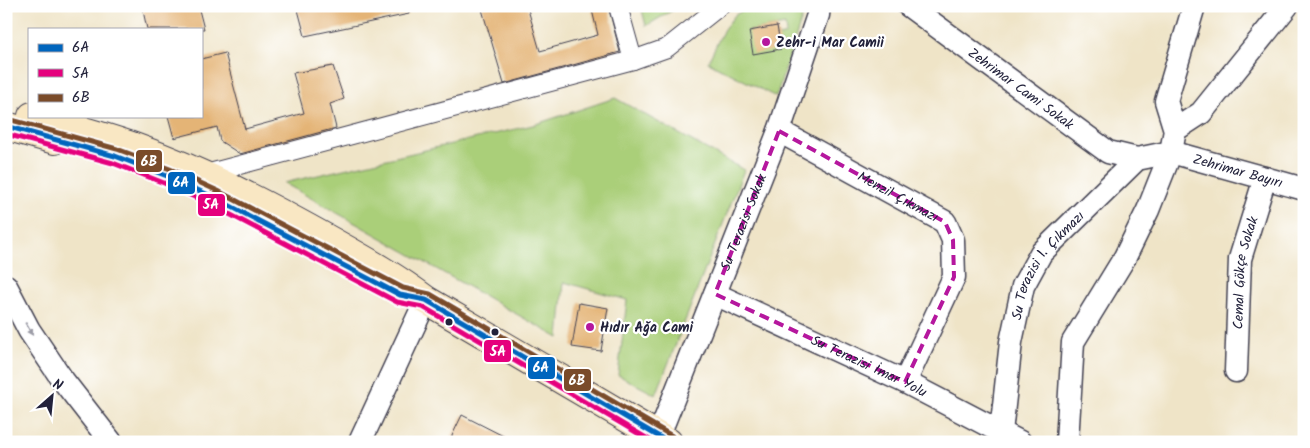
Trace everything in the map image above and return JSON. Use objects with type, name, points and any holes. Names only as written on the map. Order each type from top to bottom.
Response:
[{"type":"main road","points":[[6,109],[28,115]]},
{"type":"main road","points":[[37,118],[132,147],[202,176],[297,222],[389,274],[426,300],[664,439]]},
{"type":"main road","points":[[6,126],[115,156],[167,176],[215,198],[400,295],[426,300]]},
{"type":"street","points":[[618,6],[633,60]]},
{"type":"street","points":[[202,176],[633,60],[667,48],[720,6]]},
{"type":"street","name":"Su Terazisi Sokak","points":[[664,439],[716,294],[779,131],[818,15],[819,6]]},
{"type":"street","name":"Zehrimar Cami Sokak","points":[[909,6],[1108,152],[1137,159]]},
{"type":"street","points":[[1067,442],[1074,342],[1125,257],[1148,210],[1173,141],[1166,101],[1194,6]]},
{"type":"street","points":[[1137,159],[1173,141],[1201,113],[1288,6]]},
{"type":"street","name":"Menzil Çıkmazı","points":[[779,131],[945,222],[953,240],[954,277],[905,382]]},
{"type":"street","name":"Zehrimar Bayırı","points":[[1173,141],[1265,178],[1304,189]]},
{"type":"street","name":"Su Terazisi 1. Çıkmazı","points":[[1011,437],[1011,342],[1023,286],[1041,253],[1137,159]]},
{"type":"street","name":"Cemal Gökçe Sokak","points":[[1236,371],[1240,259],[1265,178]]},
{"type":"street","points":[[6,286],[29,330],[62,379],[111,442]]},
{"type":"street","name":"Su Terazisi İmar Yolu","points":[[716,294],[905,382],[1011,437]]},
{"type":"street","points":[[360,442],[426,300]]},
{"type":"highlighted area","points":[[779,131],[945,222],[953,240],[954,277],[905,382],[715,294]]},
{"type":"green space","points":[[641,6],[680,6],[646,26]]},
{"type":"green space","points":[[751,6],[806,6],[776,97],[708,62],[724,29],[735,15]],"holes":[[[785,25],[786,34],[779,36],[749,31]]]},
{"type":"green space","points":[[615,98],[744,170],[656,395],[618,375],[627,300],[564,282],[559,338],[284,183],[533,125]]},
{"type":"building","points":[[142,6],[198,6],[204,29],[202,28],[147,28]]},
{"type":"building","points":[[297,6],[408,6],[409,14],[305,36]]},
{"type":"building","points":[[481,6],[527,6],[540,51],[598,35],[591,6],[608,6],[620,52],[504,84]]},
{"type":"building","name":"Zehr-i Mar Camii","points":[[777,26],[781,49],[753,54],[749,31]]},
{"type":"building","points":[[225,53],[245,129],[304,113],[293,73],[333,66],[344,99],[330,104],[336,128],[240,154],[220,141],[217,127],[174,138],[169,118],[202,118],[202,59]]},
{"type":"building","name":"Hıdır Ağa Cami","points":[[579,303],[608,308],[601,351],[572,347]]},
{"type":"building","points":[[462,415],[515,442],[449,442]]},
{"type":"transit line","name":"6B","points":[[8,119],[117,149],[170,169],[218,191],[403,288],[430,294],[672,436]]},
{"type":"transit line","name":"6A","points":[[6,126],[115,156],[167,176],[215,198],[400,295],[426,300],[668,442]]},
{"type":"transit line","name":"5A","points":[[6,134],[113,163],[164,183],[212,205],[397,302],[423,307],[653,442]]},
{"type":"place","name":"Zehr-i Mar Camii","points":[[766,42]]},
{"type":"place","name":"Hıdır Ağa Cami","points":[[590,327]]}]
